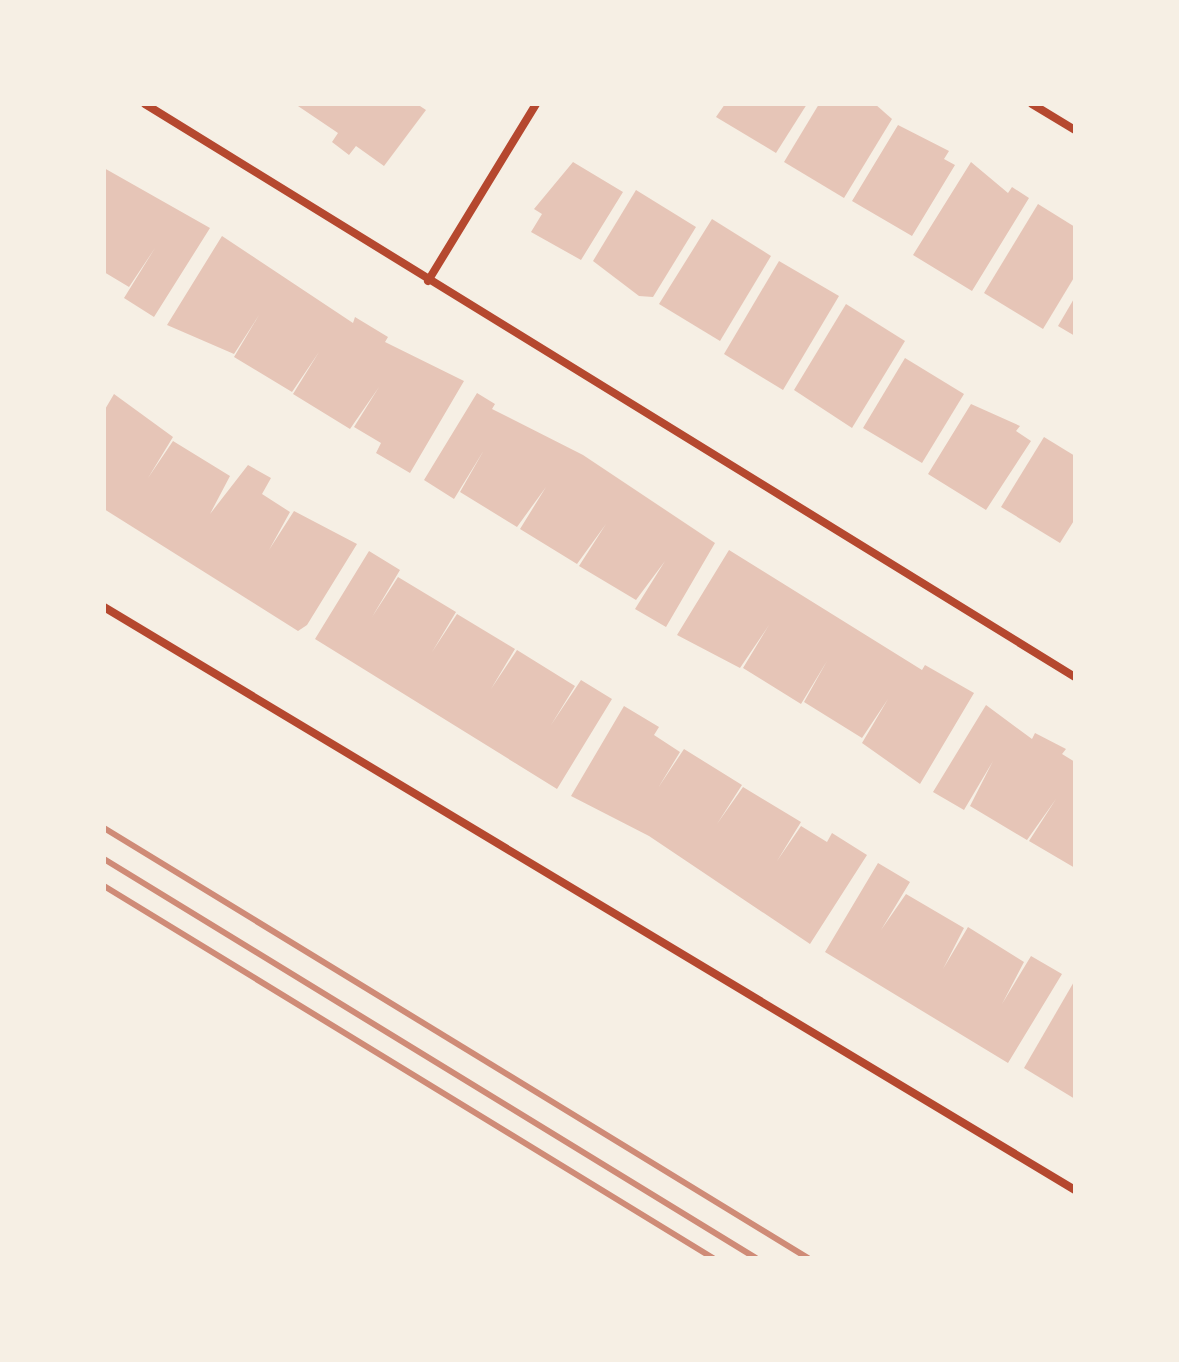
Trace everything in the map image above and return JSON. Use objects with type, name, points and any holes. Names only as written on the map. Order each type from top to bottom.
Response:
[{"type":"street","points":[[145,104],[1075,677]]},
{"type":"street","points":[[428,281],[536,104]]},
{"type":"street","points":[[1032,104],[1075,130]]},
{"type":"street","points":[[104,607],[1075,1190]]},
{"type":"building","points":[[295,104],[417,104],[426,110],[384,166],[356,146],[349,155],[332,142],[338,133]]},
{"type":"building","points":[[725,104],[807,104],[776,153],[716,117]]},
{"type":"building","points":[[819,104],[875,104],[892,119],[844,198],[784,162]]},
{"type":"building","points":[[898,125],[949,151],[944,159],[955,165],[912,236],[852,201]]},
{"type":"building","points":[[573,162],[623,192],[581,260],[531,232],[542,214],[534,209]]},
{"type":"building","points":[[971,162],[1008,193],[1012,187],[1029,198],[972,291],[913,255]]},
{"type":"building","points":[[104,168],[210,228],[154,317],[124,298],[155,248],[129,287],[104,272]]},
{"type":"building","points":[[636,190],[696,227],[653,297],[639,296],[593,261]]},
{"type":"building","points":[[1038,204],[1075,227],[1075,276],[1043,329],[984,293]]},
{"type":"building","points":[[712,219],[771,256],[720,341],[659,304]]},
{"type":"building","points":[[222,236],[353,323],[355,317],[388,337],[385,342],[464,381],[410,473],[376,453],[381,443],[354,427],[379,387],[350,429],[293,394],[319,352],[292,392],[234,357],[259,315],[234,354],[167,325]]},
{"type":"building","points":[[779,261],[839,296],[783,390],[724,354]]},
{"type":"building","points":[[1075,297],[1075,336],[1058,326]]},
{"type":"building","points":[[846,304],[905,341],[852,428],[794,390]]},
{"type":"building","points":[[905,358],[964,394],[922,463],[863,428]]},
{"type":"building","points":[[477,393],[495,404],[492,409],[583,455],[715,543],[666,627],[635,609],[665,561],[636,600],[579,566],[606,524],[577,564],[520,529],[546,487],[517,527],[460,492],[484,450],[454,499],[424,480]]},
{"type":"building","points":[[114,394],[173,437],[148,478],[173,441],[230,476],[210,514],[248,465],[271,478],[262,494],[290,512],[269,550],[294,511],[357,544],[307,625],[298,631],[104,509],[104,411]]},
{"type":"building","points":[[971,404],[1020,426],[1016,431],[1031,441],[986,510],[928,474]]},
{"type":"building","points":[[1044,437],[1075,456],[1075,519],[1060,543],[1001,507]]},
{"type":"building","points":[[729,550],[922,670],[925,665],[974,693],[920,784],[862,743],[888,699],[862,738],[804,702],[827,661],[801,704],[743,668],[769,625],[740,668],[677,635]]},
{"type":"building","points":[[369,551],[400,570],[372,617],[398,577],[456,612],[432,652],[457,614],[515,649],[491,689],[517,650],[575,686],[551,725],[581,680],[612,699],[557,789],[315,639]]},
{"type":"building","points":[[986,705],[1032,739],[1035,733],[1066,749],[1062,754],[1075,762],[1075,868],[1029,841],[1056,799],[1027,840],[970,806],[993,761],[964,810],[933,792]]},
{"type":"building","points":[[624,706],[659,727],[654,735],[680,752],[658,788],[684,749],[742,785],[717,824],[743,787],[801,822],[777,861],[801,826],[827,842],[832,833],[867,855],[810,944],[649,836],[571,796]]},
{"type":"building","points":[[878,863],[910,882],[881,930],[906,894],[964,928],[943,969],[968,927],[1024,962],[1002,1004],[1031,956],[1062,974],[1008,1063],[825,952]]},
{"type":"building","points":[[1075,980],[1075,1099],[1024,1068]]},
{"type":"railway","points":[[104,828],[808,1258]]},
{"type":"railway","points":[[104,859],[756,1258]]},
{"type":"railway","points":[[104,886],[713,1258]]}]
